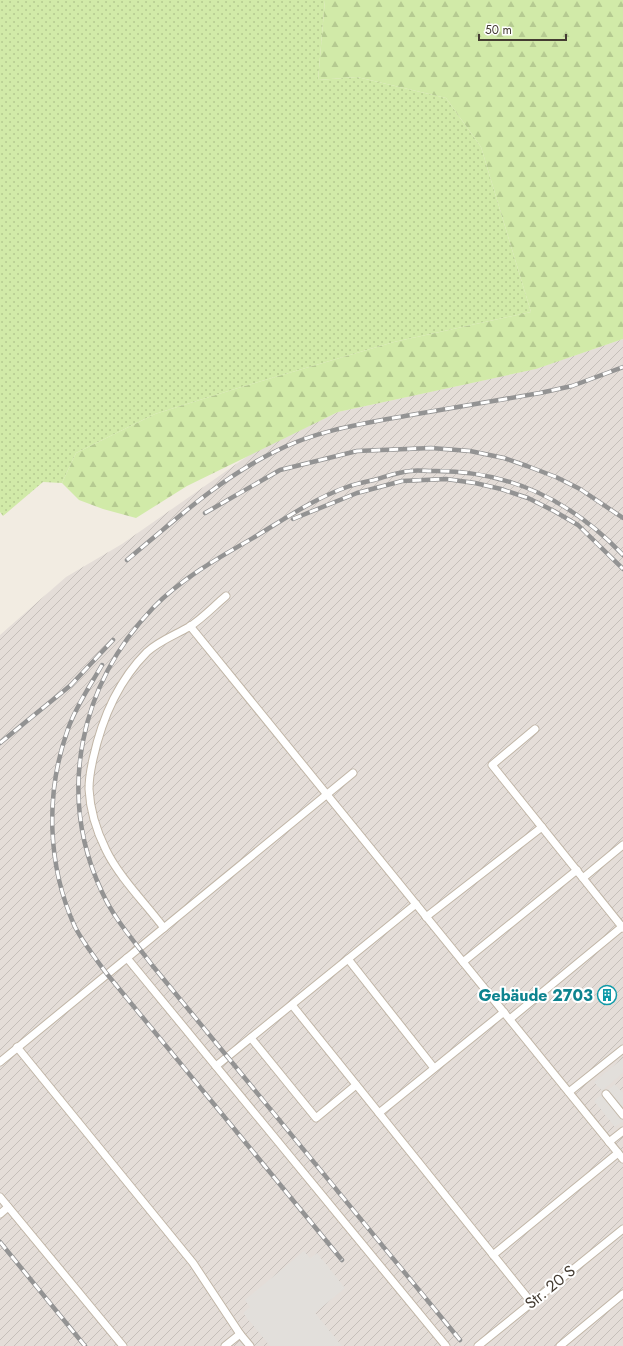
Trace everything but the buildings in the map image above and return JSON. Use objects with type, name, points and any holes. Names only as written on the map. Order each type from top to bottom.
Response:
[{"type":"lane","points":[[164,928],[124,877],[106,850],[90,803],[89,788],[92,764],[100,731],[113,698],[133,667],[149,651],[164,640],[190,626],[226,596]]},
{"type":"lane","points":[[190,626],[621,1156],[493,1255]]},
{"type":"lane","points":[[510,1019],[623,927],[582,878],[492,764],[535,729]]},
{"type":"lane","points":[[0,1062],[353,773]]},
{"type":"lane","points":[[426,917],[542,827]]},
{"type":"lane","points":[[582,878],[623,845]]},
{"type":"lane","points":[[463,962],[577,870]]},
{"type":"lane","points":[[216,1066],[416,904]]},
{"type":"lane","points":[[127,958],[446,1346]]},
{"type":"lane","points":[[348,959],[434,1068]]},
{"type":"lane","points":[[292,1005],[531,1302]]},
{"type":"lane","points":[[379,1113],[504,1012]]},
{"type":"lane","points":[[251,1038],[316,1118],[356,1084]]},
{"type":"lane","points":[[17,1048],[193,1262],[240,1334],[250,1346]]},
{"type":"lane","points":[[569,1092],[623,1049]]},
{"type":"lane","points":[[606,1094],[623,1115]]},
{"type":"lane","points":[[609,1142],[623,1131]]},
{"type":"lane","points":[[0,1197],[122,1346]]},
{"type":"lane","points":[[0,1214],[8,1207]]},
{"type":"lane","name":"Str. 20 S","points":[[478,1346],[623,1228]]},
{"type":"lane","points":[[560,1346],[569,1343],[623,1294]]},
{"type":"lane","points":[[225,1346],[240,1334]]},
{"type":"shaded area","points":[[623,339],[623,1346],[0,1346],[0,635],[66,577],[122,544],[252,453],[338,412],[535,369]]},
{"type":"shaded area","points":[[623,1058],[623,1073],[602,1091],[594,1082]]},
{"type":"shaded area","points":[[615,1084],[623,1093],[623,1123],[622,1122],[615,1127],[594,1101]]},
{"type":"shaded area","points":[[304,1251],[310,1258],[317,1253],[345,1288],[315,1313],[342,1346],[270,1346],[243,1313],[250,1307],[245,1300]]},
{"type":"green space","points":[[0,0],[325,0],[318,80],[357,77],[446,98],[481,147],[531,312],[394,342],[155,414],[76,453],[62,483],[43,482],[3,516],[0,512]]},
{"type":"green space","points":[[325,0],[623,0],[623,339],[536,369],[338,412],[187,486],[136,518],[103,509],[79,500],[62,483],[76,453],[155,414],[394,342],[531,312],[481,147],[446,98],[357,77],[318,80]]},
{"type":"railway","points":[[127,560],[180,516],[234,475],[274,452],[305,439],[355,425],[540,393],[572,386],[623,367]]},
{"type":"railway","points":[[205,513],[280,470],[357,451],[431,448],[470,451],[504,458],[527,466],[556,477],[580,489],[623,518]]},
{"type":"railway","points":[[460,1340],[152,965],[112,911],[102,892],[88,855],[80,817],[79,779],[83,742],[93,705],[108,671],[128,638],[164,597],[200,570],[287,517],[334,492],[350,486],[396,473],[413,471],[461,472],[487,476],[513,483],[537,492],[560,504],[582,519],[623,555]]},
{"type":"railway","points":[[293,519],[357,493],[402,481],[446,479],[475,483],[501,489],[528,498],[554,511],[578,525],[623,569]]},
{"type":"railway","points":[[0,743],[71,685],[113,640]]},
{"type":"railway","points":[[102,665],[79,704],[71,721],[55,778],[52,829],[54,854],[59,879],[75,927],[107,974],[342,1260]]},
{"type":"railway","points":[[0,1242],[85,1346]]},
{"type":"place","name":"Gebäude 2703","points":[[607,995]]}]
